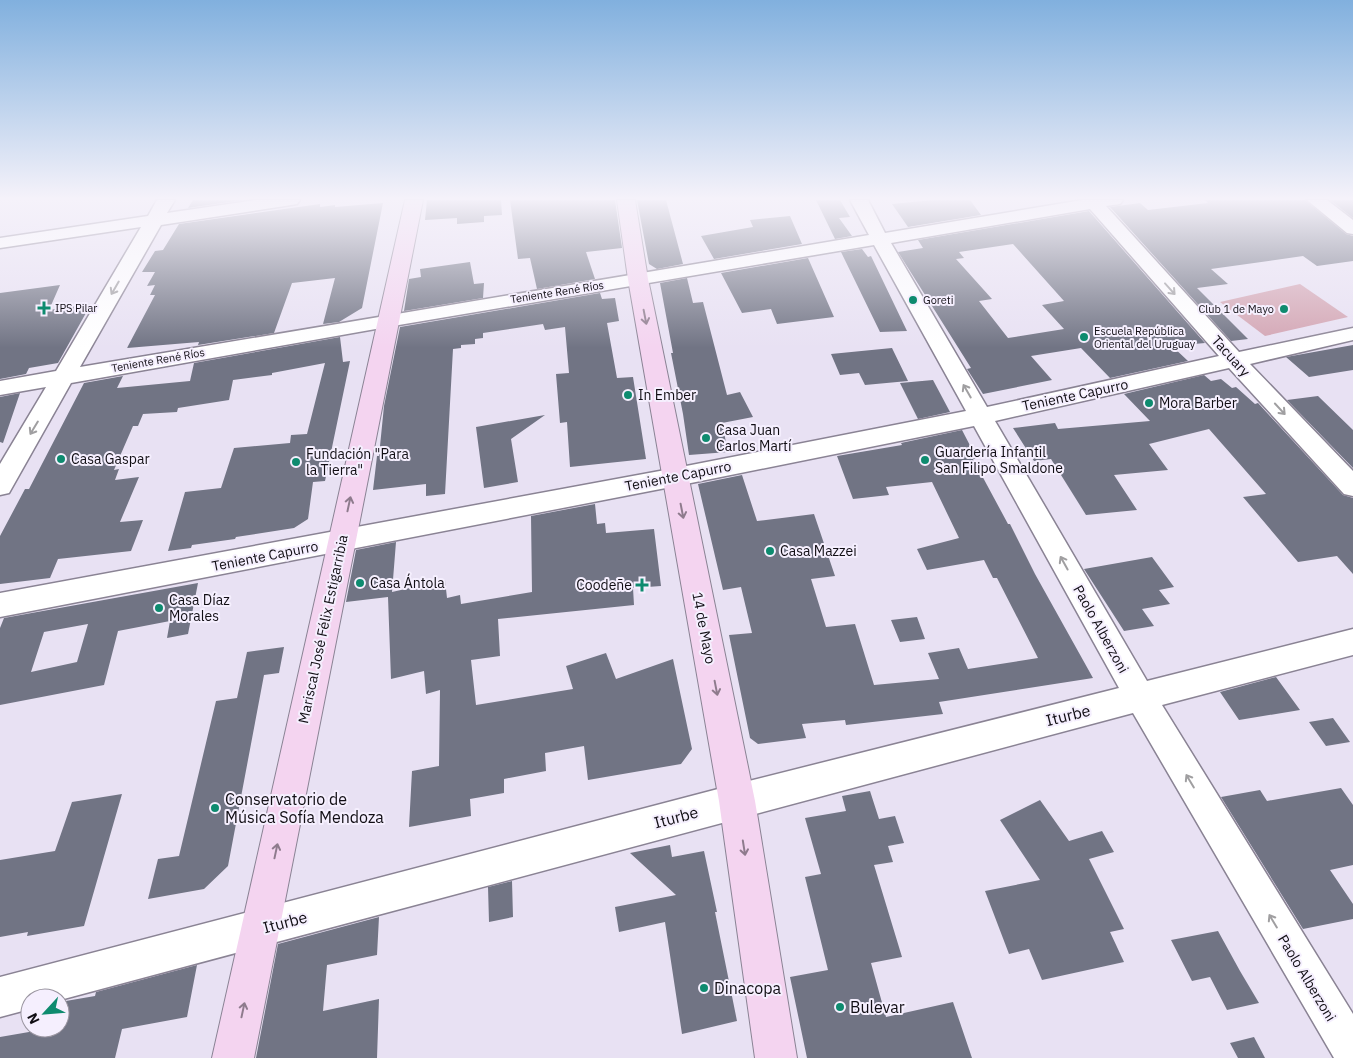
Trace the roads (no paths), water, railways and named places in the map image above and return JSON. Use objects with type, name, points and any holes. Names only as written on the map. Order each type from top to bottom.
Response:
[{"type":"main road","name":"Mariscal José Félix Estigarribia","points":[[233,1058],[403,249]]},
{"type":"main road","name":"14 de Mayo","points":[[633,249],[737,801],[776,1058]]},
{"type":"street","points":[[0,486],[137,249]]},
{"type":"street","name":"Teniente René Ríos","points":[[0,388],[812,249]]},
{"type":"street","name":"Paolo Alberzoni","points":[[886,249],[1140,697],[1353,1052]]},
{"type":"street","name":"Tacuary","points":[[1141,249],[1234,360],[1353,487]]},
{"type":"street","name":"Teniente Capurro","points":[[0,605],[341,542],[981,416],[1353,334]]},
{"type":"street","name":"Iturbe","points":[[0,996],[260,929],[737,801],[1353,642]]},
{"type":"place","name":"Goreti","points":[[913,300]]},
{"type":"place","name":"IPS Pilar","points":[[44,308]]},
{"type":"place","name":"Club 1 de Mayo","points":[[1284,309]]},
{"type":"place","name":"Escuela República Oriental del Uruguay","points":[[1084,337]]},
{"type":"place","name":"In Ember","points":[[628,395]]},
{"type":"place","name":"Mora Barber","points":[[1149,403]]},
{"type":"place","name":"Casa Juan Carlos Martí","points":[[706,438]]},
{"type":"place","name":"Casa Gaspar","points":[[61,459]]},
{"type":"place","name":"Guardería Infantil San Filipo Smaldone","points":[[925,460]]},
{"type":"place","name":"Fundación \"Para la Tierra\"","points":[[296,462]]},
{"type":"place","name":"Casa Mazzei","points":[[770,551]]},
{"type":"place","name":"Casa Ántola","points":[[360,583]]},
{"type":"place","name":"Coodeñe","points":[[642,585]]},
{"type":"place","name":"Casa Díaz Morales","points":[[159,608]]},
{"type":"place","name":"Conservatorio de Música Sofía Mendoza","points":[[215,808]]},
{"type":"place","name":"Dinacopa","points":[[704,988]]},
{"type":"place","name":"Bulevar","points":[[840,1007]]}]
